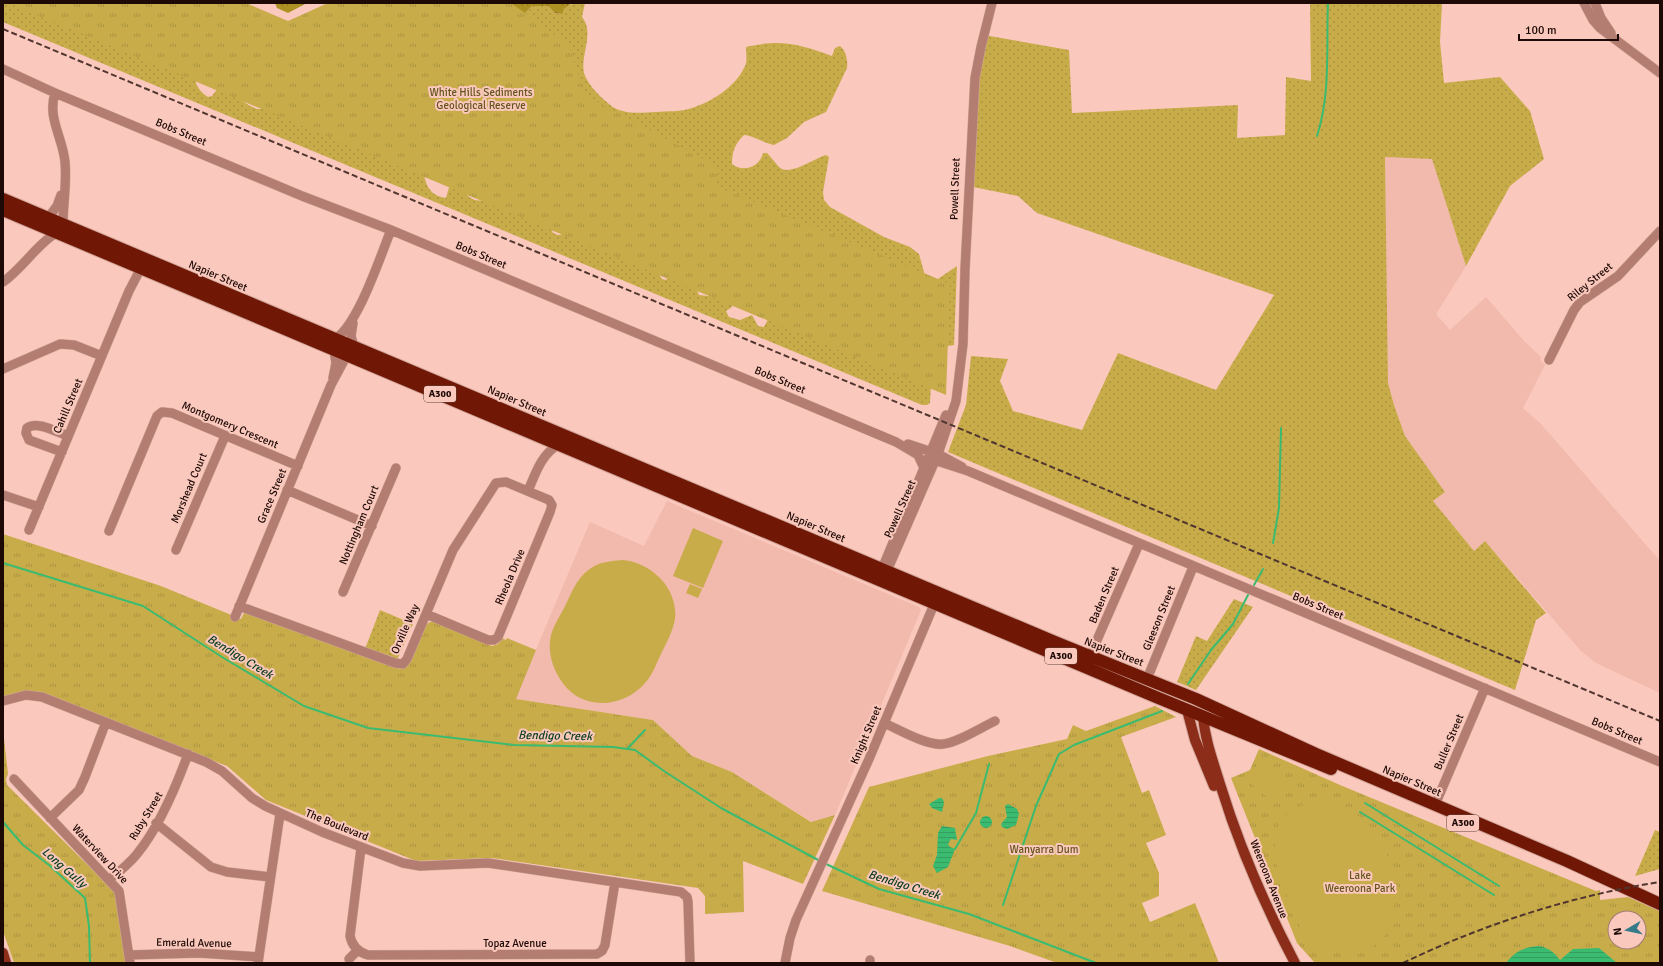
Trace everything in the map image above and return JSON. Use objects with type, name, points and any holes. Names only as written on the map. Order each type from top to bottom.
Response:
[{"type":"highway","name":"Napier Street","points":[[3,199],[44,222]]},
{"type":"highway","name":"Napier Street","points":[[3,210],[60,228],[129,263],[307,339],[334,344]]},
{"type":"highway","name":"Napier Street","points":[[60,228],[79,231],[290,320],[334,344],[540,436],[598,461],[883,575],[935,602],[1041,642],[1090,656],[1148,679],[1434,808]]},
{"type":"highway","points":[[79,231],[108,248],[136,260],[140,263],[141,268]]},
{"type":"highway","points":[[257,306],[258,312],[276,320],[307,339]]},
{"type":"highway","points":[[290,320],[321,338],[350,351]]},
{"type":"highway","name":"Napier Street","points":[[350,351],[555,432],[1041,642],[1187,710],[1434,808],[1658,901]]},
{"type":"highway","points":[[555,432],[556,438],[574,445],[598,461]]},
{"type":"highway","points":[[1148,679],[1197,706],[1201,710],[1203,716]]},
{"type":"main road","name":"Weeroona Avenue","points":[[1187,710],[1199,750],[1213,784],[1228,813],[1269,913],[1295,963]]},
{"type":"main road","name":"Weeroona Avenue","points":[[1203,716],[1209,750],[1228,813]]},
{"type":"main road","points":[[3,953],[6,963]]},
{"type":"main road","name":"Weeroona Avenue","points":[[1290,953],[1298,963]]},
{"type":"street","name":"Powell Street","points":[[883,575],[954,408],[960,377],[963,344],[973,92],[980,47],[992,3]]},
{"type":"street","points":[[1584,3],[1596,24],[1660,73]]},
{"type":"street","points":[[1595,3],[1601,18],[1616,39]]},
{"type":"street","name":"Bobs Street","points":[[3,69],[55,93],[295,193],[392,230],[896,442],[933,456],[950,460],[968,472],[1660,762]]},
{"type":"street","points":[[3,282],[60,228],[65,187],[64,152],[52,115],[52,104],[55,93]]},
{"type":"street","points":[[31,257],[40,241],[44,222],[57,206],[65,187]]},
{"type":"street","points":[[334,344],[345,332],[355,316],[392,230]]},
{"type":"street","name":"Riley Street","points":[[1549,360],[1574,310],[1580,302],[1618,276],[1660,231]]},
{"type":"street","name":"Cahill Street","points":[[129,263],[131,280],[129,291]]},
{"type":"street","name":"Cahill Street","points":[[29,530],[129,291],[141,268]]},
{"type":"street","points":[[350,351],[351,334],[355,316]]},
{"type":"street","points":[[3,368],[60,344],[74,345],[102,356]]},
{"type":"street","name":"Grace Street","points":[[331,385],[336,363],[334,344]]},
{"type":"street","name":"Grace Street","points":[[235,617],[331,385],[350,351]]},
{"type":"street","name":"Montgomery Crescent","points":[[110,531],[159,414],[169,412],[298,466]]},
{"type":"street","points":[[62,452],[29,440],[26,436],[27,428],[31,425],[37,425],[68,436]]},
{"type":"street","name":"Morshead Court","points":[[176,550],[225,436]]},
{"type":"street","points":[[539,465],[542,449],[540,436]]},
{"type":"street","name":"Bobs Street","points":[[896,442],[918,455],[924,468]]},
{"type":"street","points":[[528,490],[539,465],[546,454],[559,444]]},
{"type":"street","name":"Powell Street","points":[[883,575],[924,468],[933,456]]},
{"type":"street","name":"Nottingham Court","points":[[343,592],[396,468]]},
{"type":"street","name":"Orville Way","points":[[239,606],[398,664],[403,664],[407,659],[453,550],[496,483],[503,481],[528,490]]},
{"type":"street","points":[[287,490],[372,526]]},
{"type":"street","name":"Rheola Drive","points":[[426,614],[488,640],[498,637],[551,509],[549,500],[528,490]]},
{"type":"street","points":[[3,496],[39,507]]},
{"type":"street","name":"Baden Street","points":[[1090,656],[1139,544]]},
{"type":"street","name":"Gleeson Street","points":[[1148,679],[1193,567]]},
{"type":"street","name":"Knight Street","points":[[785,963],[793,928],[884,723],[935,602]]},
{"type":"street","name":"Buller Street","points":[[1434,808],[1485,688]]},
{"type":"street","name":"The Boulevard","points":[[3,701],[20,696],[36,696],[188,754],[222,771],[258,802],[280,814],[361,848],[415,866],[488,863],[676,890],[687,897],[689,906],[690,963]]},
{"type":"street","points":[[884,723],[930,742],[939,744],[952,742],[995,721]]},
{"type":"street","points":[[50,818],[79,790],[106,722]]},
{"type":"street","name":"Ruby Street","points":[[110,880],[136,855],[156,823],[174,792],[188,754]]},
{"type":"street","name":"Waterview Drive","points":[[14,779],[119,891],[130,959]]},
{"type":"street","points":[[259,960],[280,814]]},
{"type":"street","points":[[156,823],[210,867],[223,871],[270,877]]},
{"type":"street","points":[[349,958],[358,950],[352,944],[349,932],[361,848]]},
{"type":"street","name":"Topaz Avenue","points":[[358,950],[372,955],[597,954],[602,951],[605,944],[614,882]]},
{"type":"street","name":"Emerald Avenue","points":[[130,959],[199,953],[259,960]]},
{"type":"shaded area","points":[[1385,157],[1432,158],[1466,266],[1436,314],[1450,330],[1486,297],[1524,341],[1541,357],[1540,360],[1545,365],[1523,408],[1541,424],[1660,561],[1660,693],[1596,663],[1581,651],[1485,541],[1474,551],[1433,501],[1445,492],[1405,436],[1388,383]]},
{"type":"shaded area","points":[[667,501],[919,607],[921,610],[835,815],[812,822],[732,772],[692,756],[653,720],[515,699],[590,522],[644,546]]},
{"type":"shaded area","points":[[939,798],[942,798],[944,802],[942,812],[932,808],[929,804]]},
{"type":"shaded area","points":[[1008,804],[1017,809],[1019,814],[1016,825],[1007,829],[1002,827],[1001,824],[1007,817],[1005,806]]},
{"type":"shaded area","points":[[984,816],[988,816],[992,822],[988,828],[984,828],[980,824],[980,820]]},
{"type":"shaded area","points":[[942,826],[955,828],[957,840],[951,839],[948,844],[950,847],[955,849],[948,867],[937,873],[933,866],[937,855],[938,833]]},
{"type":"shaded area","points":[[1538,946],[1551,951],[1560,960],[1573,949],[1599,948],[1617,963],[1506,963],[1512,956],[1520,951]]},
{"type":"green space","points":[[3,3],[180,3],[189,9],[195,18],[197,29],[194,66],[195,78],[199,89],[208,97],[212,96],[218,88],[223,87],[250,106],[257,109],[267,109],[288,116],[295,111],[304,93],[317,91],[325,86],[328,75],[346,58],[360,52],[364,45],[362,21],[349,3],[503,3],[491,12],[492,15],[496,16],[496,23],[498,24],[508,16],[518,20],[532,6],[548,6],[555,13],[561,14],[568,6],[585,3],[582,17],[586,23],[587,30],[583,66],[584,73],[588,82],[601,97],[614,108],[625,112],[644,113],[683,110],[707,102],[722,93],[740,75],[746,63],[746,47],[770,43],[790,44],[809,48],[832,56],[835,48],[840,46],[844,50],[846,56],[847,68],[826,112],[804,122],[787,138],[774,145],[744,135],[735,148],[732,164],[741,168],[750,167],[758,162],[763,153],[767,153],[779,167],[789,170],[826,155],[829,157],[823,192],[824,200],[830,207],[884,237],[910,247],[919,254],[927,283],[932,283],[957,266],[954,345],[937,348],[908,367],[908,371],[928,381],[931,385],[930,403],[927,405],[922,405],[3,22]],"holes":[[[527,38],[536,38],[538,44],[534,56],[520,83],[501,103],[487,137],[481,147],[483,151],[503,143],[504,133],[512,127],[520,125],[527,128],[532,125],[538,119],[547,94],[555,86],[563,88],[572,94],[580,106],[589,113],[620,127],[638,126],[641,128],[648,139],[650,159],[654,164],[677,162],[691,169],[698,184],[699,216],[697,228],[691,237],[680,247],[649,266],[635,260],[620,246],[612,247],[603,245],[601,217],[613,200],[618,186],[616,182],[613,181],[602,190],[595,192],[588,197],[582,214],[566,234],[558,235],[553,233],[549,220],[550,216],[567,204],[568,170],[563,164],[552,167],[527,167],[509,171],[506,173],[502,192],[498,200],[482,201],[472,199],[465,192],[457,179],[450,184],[446,198],[433,193],[429,189],[421,159],[404,148],[397,138],[391,123],[383,117],[379,101],[380,97],[385,91],[396,86],[404,93],[414,96],[421,93],[437,93],[445,100],[456,99],[473,90],[480,80],[497,71],[510,71],[515,67],[515,61],[510,57],[511,50],[517,43]],[[780,217],[788,223],[793,232],[806,242],[815,265],[808,275],[779,298],[764,327],[758,326],[752,315],[740,320],[729,317],[726,311],[732,307],[731,303],[720,297],[699,295],[695,285],[685,277],[681,271],[675,270],[666,280],[662,279],[660,276],[661,272],[666,266],[688,254],[699,241],[705,242],[710,252],[714,255],[717,254],[722,245],[726,244],[737,249],[748,249],[763,258],[770,256],[774,249],[772,240],[765,234],[764,225],[769,218]]]},
{"type":"green space","name":"White Hills Sediments Geological Reserve","points":[[8,3],[246,3],[288,21],[328,3],[511,3],[569,45],[585,95],[720,168],[713,185],[950,284],[946,395]]},
{"type":"green space","points":[[275,3],[307,3],[288,13],[277,8]]},
{"type":"green space","points":[[503,3],[572,3],[564,9],[562,14],[555,13],[548,6],[532,6],[521,17]]},
{"type":"green space","points":[[1310,3],[1442,3],[1440,42],[1444,83],[1500,77],[1530,111],[1544,159],[1510,186],[1466,266],[1432,159],[1385,157],[1388,383],[1405,436],[1445,492],[1433,501],[1474,551],[1485,541],[1546,613],[1536,620],[1515,690],[948,452],[966,405],[971,356],[1008,359],[1000,381],[1013,411],[1082,430],[1118,353],[1216,390],[1274,295],[1037,213],[1018,196],[968,186],[984,35],[1069,50],[1072,113],[1238,105],[1237,138],[1285,135],[1286,77],[1311,81]]},
{"type":"green space","points":[[693,528],[723,541],[703,588],[673,576]]},
{"type":"green space","points":[[3,534],[161,586],[241,619],[244,613],[248,613],[401,669],[408,665],[425,625],[430,622],[436,622],[492,646],[498,644],[502,638],[506,640],[507,638],[536,650],[516,699],[653,720],[692,756],[732,772],[811,822],[835,815],[803,884],[743,861],[744,912],[705,914],[705,896],[698,888],[492,858],[416,861],[266,800],[227,766],[42,694],[3,698]]},
{"type":"green space","points":[[622,560],[641,565],[658,576],[670,591],[675,610],[675,621],[653,672],[639,690],[620,700],[600,703],[590,702],[571,692],[557,674],[551,658],[551,635],[579,579],[598,564]]},
{"type":"green space","points":[[690,584],[702,589],[698,598],[686,593]]},
{"type":"green space","points":[[1234,599],[1253,607],[1196,690],[1177,682],[1196,636],[1207,641]]},
{"type":"green space","points":[[380,610],[413,624],[397,660],[365,649]]},
{"type":"green space","name":"Wanyarra Dum","points":[[1155,706],[1176,717],[1121,737],[1142,793],[1149,790],[1166,835],[1146,843],[1159,873],[1159,896],[1142,903],[1150,922],[1195,903],[1219,963],[1057,963],[1010,946],[822,891],[869,787],[988,756],[1067,739],[1073,725],[1086,731]]},
{"type":"green space","points":[[3,729],[8,774],[6,779],[7,785],[116,893],[126,963],[14,963],[3,931]]},
{"type":"green space","name":"Lake Weeroona Park","points":[[1259,749],[1340,785],[1596,891],[1600,890],[1600,900],[1628,897],[1660,911],[1660,963],[1315,963],[1297,943],[1231,778],[1250,770]]},
{"type":"green space","points":[[1261,763],[1289,786],[1275,804],[1247,780]]},
{"type":"green space","points":[[1322,800],[1340,805],[1355,814],[1368,825],[1379,839],[1387,855],[1395,891],[1392,919],[1383,938],[1368,949],[1352,952],[1335,951],[1326,949],[1312,942],[1302,930],[1297,920],[1278,872],[1275,855],[1275,840],[1279,826],[1287,814],[1301,805]]},
{"type":"green space","points":[[1655,830],[1660,832],[1660,869],[1635,876]]},
{"type":"waterway","points":[[1317,136],[1326,87],[1328,3]]},
{"type":"waterway","points":[[1273,543],[1279,508],[1281,428]]},
{"type":"waterway","name":"Bendigo Creek","points":[[3,563],[143,606],[222,657],[304,706],[368,728],[514,745],[613,747],[635,750],[721,808],[820,861]]},
{"type":"waterway","points":[[1254,585],[1263,569]]},
{"type":"waterway","points":[[1188,684],[1211,650],[1233,624],[1248,595]]},
{"type":"waterway","points":[[1003,905],[1036,806],[1059,754],[1074,745],[1162,711]]},
{"type":"waterway","points":[[628,748],[645,730]]},
{"type":"waterway","points":[[955,849],[976,813],[989,764]]},
{"type":"waterway","points":[[1365,803],[1499,886]]},
{"type":"waterway","points":[[1360,812],[1494,895]]},
{"type":"waterway","name":"Long Gully","points":[[3,822],[23,845],[49,865],[85,898],[89,926],[90,963]]},
{"type":"waterway","name":"Bendigo Creek","points":[[824,863],[879,889],[969,914],[1096,963]]},
{"type":"railway","points":[[3,29],[1660,721]]},
{"type":"railway","points":[[1403,963],[1465,936],[1528,913],[1594,895],[1660,882]]}]
